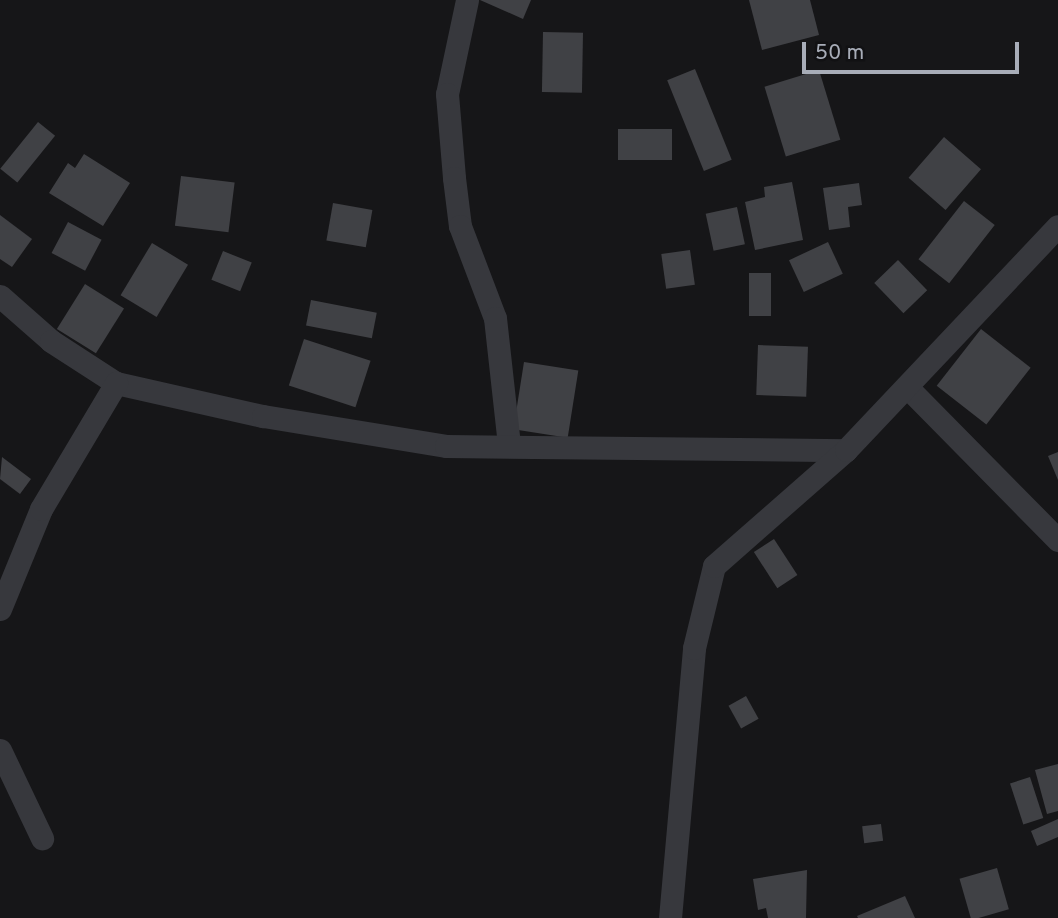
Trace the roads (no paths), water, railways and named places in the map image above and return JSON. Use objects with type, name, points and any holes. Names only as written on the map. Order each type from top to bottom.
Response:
[{"type":"street","points":[[467,0],[447,94],[454,178],[464,238],[495,318],[509,445]]},
{"type":"street","points":[[670,918],[694,648],[714,566],[846,450],[908,388],[1058,226]]},
{"type":"street","points":[[0,296],[51,341],[116,383],[397,438],[446,446],[846,450]]},
{"type":"street","points":[[0,609],[41,509],[116,383]]},
{"type":"street","points":[[908,388],[1058,540]]},
{"type":"street","points":[[0,750],[42,838]]}]
